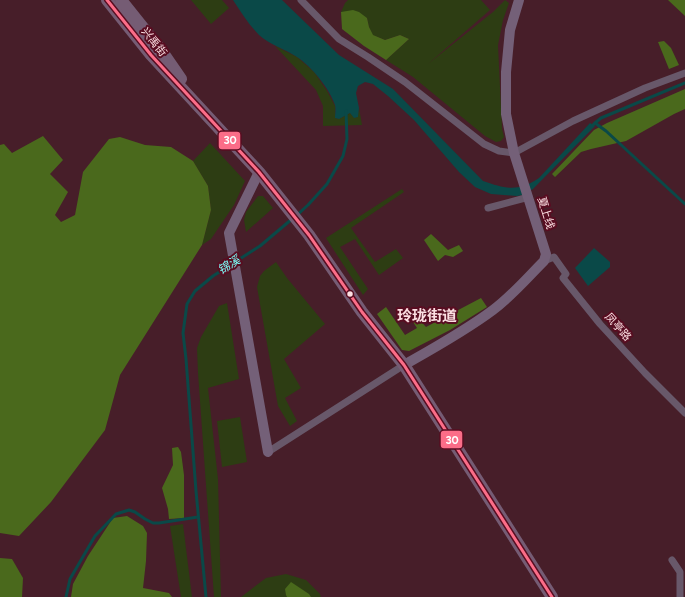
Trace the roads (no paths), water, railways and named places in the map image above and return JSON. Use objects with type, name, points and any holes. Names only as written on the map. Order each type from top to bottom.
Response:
[{"type":"main road","name":"兴禹街","points":[[107,0],[151,55],[213,124],[259,172],[309,236],[362,312],[404,365],[552,597]]},
{"type":"main road","name":"兴禹街","points":[[121,0],[161,50],[213,124]]},
{"type":"street","points":[[301,0],[339,39],[405,82],[484,144],[499,151],[514,152],[573,121],[645,88],[685,73]]},
{"type":"street","name":"夏上线","points":[[519,0],[510,30],[506,72],[506,114],[514,152],[546,254],[544,261]]},
{"type":"street","points":[[259,172],[229,233],[268,452],[404,365],[450,339],[493,310],[544,261]]},
{"type":"street","points":[[488,208],[529,197]]},
{"type":"street","name":"凤亭路","points":[[544,261],[554,257],[566,274],[563,278],[600,324],[645,373],[685,412]]},
{"type":"street","points":[[672,560],[680,572],[680,597]]},
{"type":"water","points":[[233,0],[282,0],[339,55],[393,89],[483,181],[498,186],[512,188],[525,186],[539,178],[590,123],[595,126],[533,189],[523,195],[517,196],[491,194],[475,187],[459,172],[414,120],[373,84],[365,82],[358,86],[356,93],[359,108],[358,117],[354,118],[350,113],[339,119],[335,118],[335,107],[332,98],[314,72],[303,61],[268,42],[259,35],[248,23]]},
{"type":"water","points":[[594,248],[610,262],[610,267],[588,286],[575,268]]},
{"type":"waterway","points":[[591,127],[601,118],[685,83]]},
{"type":"waterway","name":"锦溪","points":[[296,216],[327,184],[343,156],[347,139],[346,111]]},
{"type":"waterway","points":[[595,123],[606,131],[685,204]]},
{"type":"waterway","name":"锦溪","points":[[206,597],[183,333],[187,304],[195,291],[213,276],[260,246],[292,219]]},
{"type":"waterway","points":[[66,597],[70,579],[95,536],[116,514],[129,510],[153,523],[198,517]]},
{"type":"district","name":"玲珑街道","points":[[427,316]]}]
